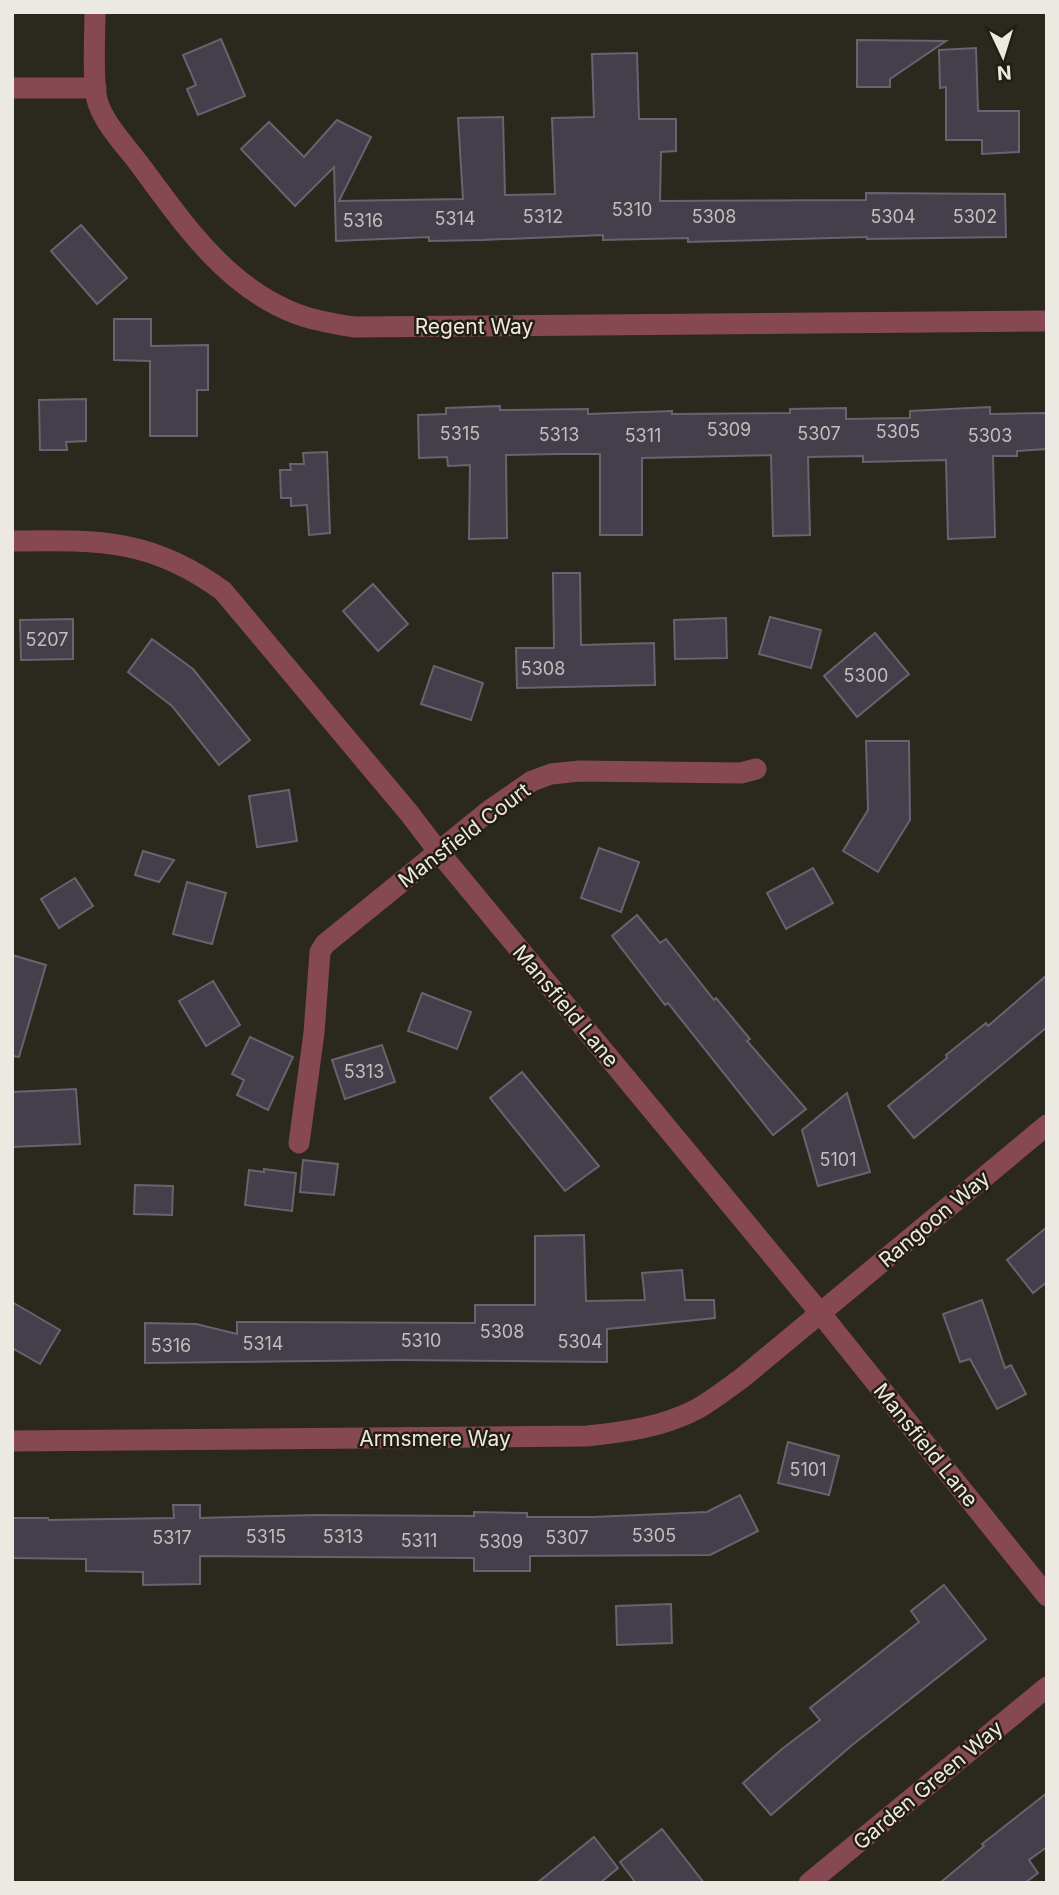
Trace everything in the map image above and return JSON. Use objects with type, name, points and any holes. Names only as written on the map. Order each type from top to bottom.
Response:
[{"type":"street","name":"Regent Way","points":[[95,12],[96,88],[98,102],[109,123],[191,233],[215,260],[271,301],[296,313],[325,322],[368,327],[1047,321]]},
{"type":"street","points":[[12,88],[96,88]]},
{"type":"street","name":"Mansfield Lane","points":[[12,541],[120,544],[173,560],[199,574],[239,608],[821,1314],[1047,1597]]},
{"type":"street","name":"Mansfield Court","points":[[299,1143],[314,1034],[320,952],[325,944],[438,852],[532,781],[551,774],[580,771],[741,773],[756,769]]},
{"type":"street","name":"Rangoon Way","points":[[821,1314],[1047,1125]]},
{"type":"street","name":"Armsmere Way","points":[[12,1441],[587,1436],[634,1431],[671,1421],[698,1408],[743,1378],[821,1314]]},
{"type":"street","name":"Garden Green Way","points":[[809,1883],[1047,1687]]},
{"type":"building","points":[[221,39],[245,96],[198,115],[187,89],[196,85],[183,55]]},
{"type":"building","points":[[857,40],[946,41],[890,79],[890,87],[857,87]]},
{"type":"building","points":[[976,48],[978,111],[1019,111],[1019,152],[982,154],[982,140],[946,140],[946,87],[940,88],[939,50]]},
{"type":"building","points":[[637,53],[639,119],[676,119],[676,151],[661,152],[660,201],[866,200],[866,193],[1005,194],[1006,237],[867,237],[688,242],[688,238],[603,240],[603,235],[482,240],[429,241],[429,237],[336,241],[334,167],[295,206],[241,149],[269,122],[304,157],[337,120],[371,137],[339,201],[463,199],[458,118],[503,117],[505,195],[555,194],[552,118],[594,117],[592,54]]},
{"type":"building","points":[[81,225],[127,278],[97,304],[51,251]]},
{"type":"building","points":[[114,319],[151,319],[151,346],[208,345],[208,390],[197,390],[197,436],[150,436],[150,361],[114,360]]},
{"type":"building","points":[[86,399],[86,441],[66,442],[67,450],[40,450],[39,400]]},
{"type":"building","points":[[500,406],[500,410],[588,409],[588,414],[672,411],[672,414],[790,413],[790,409],[846,408],[846,419],[910,418],[910,411],[990,407],[990,414],[1047,413],[1047,449],[1017,451],[1017,456],[993,456],[995,537],[948,539],[946,460],[863,462],[863,456],[808,457],[810,535],[773,536],[771,455],[642,458],[642,535],[600,535],[600,454],[558,454],[506,455],[507,538],[469,539],[470,465],[448,466],[447,457],[419,458],[418,415],[446,414],[446,408]]},
{"type":"building","points":[[327,452],[330,533],[309,535],[307,505],[291,506],[291,498],[281,498],[280,470],[291,470],[290,464],[304,464],[303,453]]},
{"type":"building","points":[[553,573],[580,573],[581,645],[654,643],[655,685],[517,688],[516,648],[554,648]]},
{"type":"building","points":[[373,584],[408,624],[378,651],[343,611]]},
{"type":"building","points":[[770,617],[821,630],[811,668],[759,654]]},
{"type":"building","points":[[726,618],[727,658],[675,659],[674,620]]},
{"type":"building","points":[[73,619],[73,659],[21,660],[20,620]]},
{"type":"building","points":[[875,633],[909,674],[857,717],[824,676]]},
{"type":"building","points":[[152,639],[193,669],[250,740],[219,765],[172,706],[128,672]]},
{"type":"building","points":[[434,666],[483,683],[471,720],[421,704]]},
{"type":"building","points":[[866,741],[909,741],[910,820],[878,872],[843,851],[868,810]]},
{"type":"building","points":[[289,790],[297,841],[257,847],[249,796]]},
{"type":"building","points":[[599,848],[639,862],[621,912],[581,898]]},
{"type":"building","points":[[143,851],[174,860],[159,882],[135,875]]},
{"type":"building","points":[[813,868],[833,903],[786,929],[767,893]]},
{"type":"building","points":[[75,878],[93,906],[59,928],[41,899]]},
{"type":"building","points":[[187,882],[226,893],[212,944],[173,934]]},
{"type":"building","points":[[637,915],[660,943],[666,939],[714,1000],[716,998],[750,1039],[747,1041],[806,1109],[773,1135],[668,1003],[665,1005],[612,936]]},
{"type":"building","points":[[12,955],[46,965],[19,1057],[12,1056]]},
{"type":"building","points":[[1047,975],[1047,1027],[914,1138],[888,1106],[947,1058],[946,1055],[986,1023],[988,1026]]},
{"type":"building","points":[[213,981],[240,1025],[206,1046],[179,1001]]},
{"type":"building","points":[[422,993],[471,1012],[457,1049],[408,1031]]},
{"type":"building","points":[[250,1037],[293,1057],[268,1110],[237,1095],[244,1080],[232,1074]]},
{"type":"building","points":[[382,1045],[395,1082],[345,1099],[332,1060]]},
{"type":"building","points":[[522,1072],[599,1166],[565,1191],[490,1098]]},
{"type":"building","points":[[76,1089],[80,1144],[12,1147],[12,1092]]},
{"type":"building","points":[[847,1093],[870,1172],[818,1186],[802,1130]]},
{"type":"building","points":[[303,1160],[338,1164],[334,1195],[300,1192]]},
{"type":"building","points":[[264,1169],[296,1173],[292,1211],[245,1205],[249,1170],[264,1172]]},
{"type":"building","points":[[135,1185],[173,1186],[172,1215],[134,1214]]},
{"type":"building","points":[[1047,1227],[1047,1282],[1033,1293],[1007,1260]]},
{"type":"building","points":[[584,1235],[586,1301],[645,1300],[642,1273],[682,1270],[685,1300],[714,1300],[715,1318],[607,1329],[607,1362],[397,1360],[145,1363],[145,1323],[196,1324],[237,1334],[237,1322],[475,1323],[475,1305],[535,1305],[535,1236]]},
{"type":"building","points":[[982,1300],[1005,1368],[1011,1365],[1026,1394],[997,1409],[970,1359],[960,1362],[943,1314]]},
{"type":"building","points":[[12,1302],[60,1330],[40,1364],[12,1348]]},
{"type":"building","points":[[788,1442],[839,1456],[829,1495],[778,1483]]},
{"type":"building","points":[[740,1495],[758,1531],[710,1555],[530,1556],[530,1571],[474,1571],[474,1558],[200,1556],[200,1584],[143,1585],[143,1572],[86,1571],[86,1559],[12,1558],[12,1518],[174,1518],[173,1505],[200,1505],[200,1518],[316,1515],[474,1516],[474,1512],[527,1513],[527,1517],[593,1517],[707,1512]]},
{"type":"building","points":[[944,1585],[986,1639],[851,1746],[771,1815],[743,1783],[820,1720],[810,1708],[919,1622],[911,1611]]},
{"type":"building","points":[[671,1604],[672,1643],[617,1645],[616,1606]]},
{"type":"building","points":[[1047,1793],[1047,1847],[1029,1860],[1038,1873],[1025,1883],[940,1883],[984,1846],[982,1844]]},
{"type":"building","points":[[662,1829],[704,1883],[636,1883],[620,1862]]},
{"type":"building","points":[[594,1837],[618,1868],[600,1883],[537,1883]]}]
